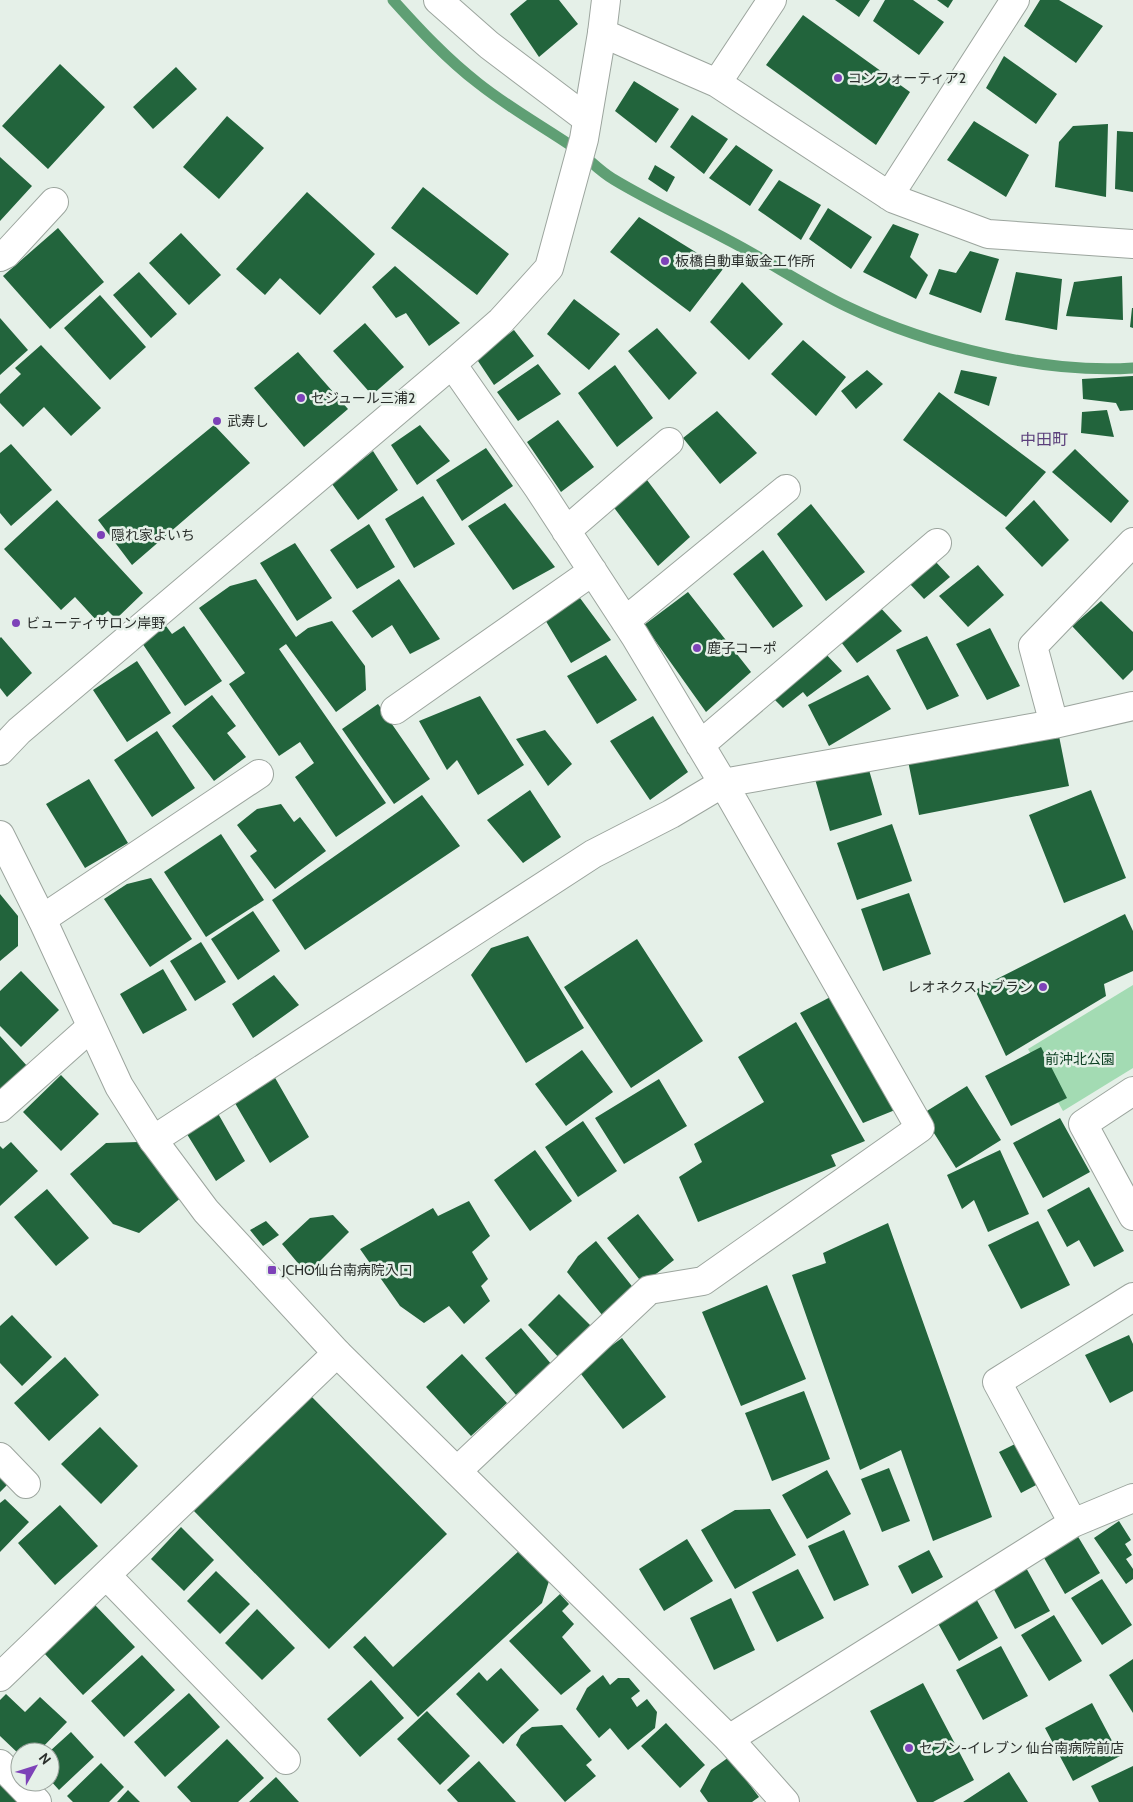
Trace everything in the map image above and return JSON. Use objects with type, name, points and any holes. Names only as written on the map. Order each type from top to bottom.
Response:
[{"type":"street","points":[[438,0],[586,129]]},
{"type":"street","points":[[0,751],[19,731],[452,364],[500,321],[549,268],[577,169],[586,129],[606,0]]},
{"type":"street","points":[[717,83],[772,0]]},
{"type":"street","points":[[890,196],[1015,0]]},
{"type":"street","points":[[602,33],[717,83],[894,199],[988,234],[1133,244]]},
{"type":"street","points":[[0,257],[6,254],[54,202]]},
{"type":"street","points":[[452,364],[625,621],[723,783],[920,1128],[703,1281],[649,1290],[457,1471]]},
{"type":"street","points":[[566,531],[669,442]]},
{"type":"street","points":[[625,621],[786,489]]},
{"type":"street","points":[[1054,724],[1033,646],[1133,542]]},
{"type":"street","points":[[700,745],[937,543]]},
{"type":"street","points":[[395,710],[592,571]]},
{"type":"street","points":[[153,1140],[593,854],[671,814],[723,783],[1054,724],[1133,706]]},
{"type":"street","points":[[42,918],[259,774]]},
{"type":"street","points":[[0,835],[42,918],[90,1027],[119,1086],[153,1140],[206,1211],[337,1353],[729,1739],[786,1802]]},
{"type":"street","points":[[0,1108],[90,1027]]},
{"type":"street","points":[[1133,1091],[1082,1124],[1133,1216]]},
{"type":"street","points":[[1073,1523],[997,1382],[1133,1297]]},
{"type":"street","points":[[0,1677],[337,1353]]},
{"type":"street","points":[[0,1457],[26,1484]]},
{"type":"street","points":[[729,1739],[1073,1523],[1133,1498]]},
{"type":"street","points":[[106,1574],[286,1760]]},
{"type":"street","points":[[0,1764],[37,1802]]},
{"type":"green space","name":"前沖北公園","points":[[1133,985],[1133,1068],[1063,1111],[1028,1049]]},
{"type":"building","points":[[527,0],[559,0],[578,24],[539,57],[510,14]]},
{"type":"building","points":[[835,0],[870,0],[859,17]]},
{"type":"building","points":[[885,0],[913,0],[944,22],[919,55],[873,21]]},
{"type":"building","points":[[937,0],[953,0],[948,8]]},
{"type":"building","points":[[1040,0],[1059,0],[1103,26],[1076,63],[1024,26]]},
{"type":"building","name":"コンフォーティア2","points":[[803,15],[910,92],[876,145],[766,65]]},
{"type":"building","points":[[1004,56],[1057,94],[1036,124],[986,88]]},
{"type":"building","points":[[60,64],[105,107],[48,169],[2,126]]},
{"type":"building","points":[[176,67],[197,89],[153,129],[133,107]]},
{"type":"building","points":[[634,81],[679,109],[656,143],[615,111]]},
{"type":"building","points":[[692,115],[728,139],[704,174],[670,147]]},
{"type":"building","points":[[227,116],[264,148],[219,199],[183,167]]},
{"type":"building","points":[[974,121],[1029,155],[1006,197],[947,160]]},
{"type":"building","points":[[1108,124],[1106,197],[1055,187],[1059,142],[1073,126]]},
{"type":"building","points":[[1117,131],[1133,132],[1133,192],[1115,189]]},
{"type":"building","points":[[736,145],[773,170],[750,206],[709,178]]},
{"type":"building","points":[[0,157],[32,186],[0,221]]},
{"type":"building","points":[[655,165],[675,177],[667,192],[648,179]]},
{"type":"building","points":[[779,180],[821,205],[801,240],[758,210]]},
{"type":"building","points":[[423,187],[509,254],[477,295],[391,228]]},
{"type":"building","points":[[307,192],[375,254],[320,315],[280,278],[265,295],[236,269]]},
{"type":"building","points":[[828,208],[872,237],[851,269],[809,239]]},
{"type":"building","name":"板橋自動車鈑金工作所","points":[[639,217],[723,269],[690,312],[610,252]]},
{"type":"building","points":[[893,224],[919,234],[910,257],[928,275],[916,299],[863,272]]},
{"type":"building","points":[[58,228],[104,282],[50,329],[3,276]]},
{"type":"building","points":[[181,233],[221,275],[189,305],[149,263]]},
{"type":"building","points":[[970,251],[999,259],[981,313],[929,294],[939,269],[956,273]]},
{"type":"building","points":[[395,266],[460,323],[429,346],[406,313],[396,318],[372,287]]},
{"type":"building","points":[[139,272],[177,314],[151,338],[113,295]]},
{"type":"building","points":[[1016,272],[1062,279],[1057,330],[1005,320]]},
{"type":"building","points":[[1122,276],[1123,320],[1066,316],[1074,282]]},
{"type":"building","points":[[742,282],[783,324],[749,360],[710,322]]},
{"type":"building","points":[[100,295],[146,347],[110,380],[64,328]]},
{"type":"building","points":[[574,299],[620,334],[589,370],[547,334]]},
{"type":"building","points":[[1133,308],[1133,328],[1130,327]]},
{"type":"building","points":[[0,318],[28,350],[0,375]]},
{"type":"building","points":[[365,323],[404,367],[372,395],[333,351]]},
{"type":"building","points":[[657,328],[697,373],[669,400],[628,351]]},
{"type":"building","points":[[514,330],[534,356],[494,385],[476,358]]},
{"type":"building","points":[[803,340],[846,377],[816,416],[771,374]]},
{"type":"building","points":[[41,345],[101,408],[71,436],[44,407],[23,427],[0,403],[0,394],[21,374],[15,368]]},
{"type":"building","name":"セジュール三浦2","points":[[298,352],[348,409],[304,447],[254,388]]},
{"type":"building","points":[[538,364],[561,394],[518,421],[497,392]]},
{"type":"building","points":[[615,365],[653,418],[617,447],[578,393]]},
{"type":"building","points":[[867,370],[883,384],[856,409],[841,391]]},
{"type":"building","points":[[961,370],[997,377],[989,406],[954,393]]},
{"type":"building","points":[[1133,376],[1133,410],[1120,411],[1116,403],[1083,399],[1082,379]]},
{"type":"building","points":[[939,392],[1046,472],[1006,517],[903,440]]},
{"type":"building","points":[[1107,410],[1114,437],[1081,433],[1082,412]]},
{"type":"building","points":[[717,411],[757,453],[720,484],[683,438]]},
{"type":"building","points":[[558,420],[594,467],[561,492],[527,442]]},
{"type":"building","points":[[214,425],[250,463],[132,565],[98,520]]},
{"type":"building","points":[[420,425],[450,461],[417,485],[391,445]]},
{"type":"building","points":[[11,444],[52,490],[11,526],[0,513],[0,453]]},
{"type":"building","points":[[486,448],[513,486],[462,521],[436,480]]},
{"type":"building","points":[[1075,449],[1129,501],[1111,523],[1052,472]]},
{"type":"building","points":[[373,451],[398,490],[358,520],[332,484]]},
{"type":"building","points":[[647,480],[690,537],[658,566],[612,505]]},
{"type":"building","points":[[423,496],[455,544],[414,568],[385,519]]},
{"type":"building","points":[[57,500],[143,593],[116,619],[108,611],[97,621],[75,597],[61,610],[4,549]]},
{"type":"building","points":[[1034,500],[1069,540],[1042,567],[1005,528]]},
{"type":"building","points":[[505,503],[555,567],[513,590],[468,526]]},
{"type":"building","points":[[811,504],[865,572],[826,601],[777,534]]},
{"type":"building","points":[[369,524],[395,567],[357,589],[330,550]]},
{"type":"building","points":[[295,543],[332,598],[297,621],[260,563]]},
{"type":"building","points":[[763,550],[803,606],[773,628],[733,574]]},
{"type":"building","points":[[934,560],[950,577],[924,599],[909,583]]},
{"type":"building","points":[[978,565],[1004,595],[968,627],[939,596]]},
{"type":"building","points":[[256,579],[296,637],[308,628],[332,621],[365,666],[366,690],[336,712],[286,644],[279,649],[386,803],[336,837],[295,777],[314,763],[300,742],[279,756],[229,684],[245,673],[199,608],[230,586]]},
{"type":"building","points":[[399,579],[440,639],[410,654],[392,625],[372,638],[352,611]]},
{"type":"building","name":"鹿子コーポ","points":[[688,592],[751,672],[706,712],[644,625]]},
{"type":"building","points":[[580,598],[611,640],[571,663],[544,618]]},
{"type":"building","points":[[1101,601],[1133,632],[1133,670],[1123,680],[1072,626]]},
{"type":"building","points":[[878,605],[902,631],[857,663],[838,638]]},
{"type":"building","points":[[166,626],[172,634],[184,626],[222,681],[185,706],[142,643]]},
{"type":"building","points":[[990,628],[1020,686],[987,700],[956,644]]},
{"type":"building","points":[[927,636],[959,696],[927,710],[896,650]]},
{"type":"building","points":[[1,637],[32,673],[7,697],[0,688]]},
{"type":"building","points":[[824,652],[842,671],[807,697],[803,692],[783,708],[770,695]]},
{"type":"building","points":[[606,655],[637,700],[597,724],[567,676]]},
{"type":"building","points":[[137,661],[171,713],[127,742],[93,690]]},
{"type":"building","points":[[868,675],[891,709],[829,746],[808,705]]},
{"type":"building","points":[[212,695],[236,726],[227,733],[246,757],[214,781],[172,726]]},
{"type":"building","points":[[480,696],[524,765],[478,795],[457,760],[447,770],[419,721]]},
{"type":"building","points":[[378,704],[430,779],[394,804],[342,729]]},
{"type":"building","points":[[653,716],[688,772],[650,800],[610,741]]},
{"type":"building","points":[[545,730],[572,764],[548,786],[516,739]]},
{"type":"building","points":[[157,731],[195,788],[152,817],[114,760]]},
{"type":"building","points":[[1058,731],[1069,786],[919,815],[908,761]]},
{"type":"building","points":[[867,763],[882,815],[830,831],[815,779]]},
{"type":"building","points":[[89,779],[128,843],[85,868],[46,804]]},
{"type":"building","points":[[530,790],[561,837],[523,863],[487,820]]},
{"type":"building","points":[[1091,790],[1126,878],[1064,903],[1029,815]]},
{"type":"building","points":[[422,795],[460,846],[305,950],[272,900]]},
{"type":"building","points":[[281,804],[294,822],[300,817],[326,851],[275,889],[250,856],[257,851],[237,825],[257,809]]},
{"type":"building","points":[[892,824],[912,881],[857,900],[837,843]]},
{"type":"building","points":[[221,834],[264,900],[206,937],[164,872]]},
{"type":"building","points":[[151,878],[192,939],[150,967],[104,899],[127,884]]},
{"type":"building","points":[[909,893],[931,954],[883,971],[861,909]]},
{"type":"building","points":[[0,894],[18,916],[18,946],[0,961]]},
{"type":"building","points":[[253,911],[280,951],[238,980],[211,939]]},
{"type":"building","name":"レオネクストブラン","points":[[1125,914],[1133,931],[1133,971],[1104,984],[1106,996],[1006,1056],[975,990]]},
{"type":"building","points":[[528,936],[584,1028],[526,1063],[471,975],[491,948]]},
{"type":"building","points":[[637,939],[703,1041],[631,1088],[564,987]]},
{"type":"building","points":[[201,942],[226,982],[195,1001],[170,961]]},
{"type":"building","points":[[163,969],[187,1010],[143,1034],[120,994]]},
{"type":"building","points":[[21,971],[59,1010],[21,1047],[0,1026],[0,991]]},
{"type":"building","points":[[274,975],[299,1005],[253,1038],[232,1004]]},
{"type":"building","points":[[836,994],[900,1108],[863,1123],[800,1013]]},
{"type":"building","points":[[796,1022],[865,1141],[831,1155],[836,1166],[698,1222],[679,1177],[702,1162],[694,1144],[764,1102],[738,1057]]},
{"type":"building","points":[[0,1036],[28,1067],[0,1092]]},
{"type":"building","points":[[1041,1047],[1067,1098],[1011,1126],[985,1076]]},
{"type":"building","points":[[582,1050],[613,1092],[566,1126],[535,1084]]},
{"type":"building","points":[[61,1075],[99,1114],[61,1151],[23,1112]]},
{"type":"building","points":[[274,1076],[309,1137],[270,1163],[232,1098]]},
{"type":"building","points":[[659,1079],[687,1126],[624,1164],[595,1118]]},
{"type":"building","points":[[967,1086],[1001,1140],[956,1168],[922,1114]]},
{"type":"building","points":[[216,1110],[245,1161],[216,1181],[185,1131]]},
{"type":"building","points":[[1060,1118],[1090,1172],[1043,1198],[1013,1143]]},
{"type":"building","points":[[583,1121],[617,1171],[578,1197],[545,1147]]},
{"type":"building","points":[[11,1142],[38,1171],[0,1206],[0,1146],[3,1149]]},
{"type":"building","points":[[138,1142],[183,1196],[139,1233],[113,1224],[70,1174],[106,1143]]},
{"type":"building","points":[[535,1150],[572,1201],[530,1231],[494,1180]]},
{"type":"building","points":[[1000,1150],[1029,1214],[988,1232],[974,1200],[962,1209],[947,1175]]},
{"type":"building","points":[[1089,1187],[1124,1251],[1094,1267],[1079,1240],[1067,1247],[1047,1210]]},
{"type":"building","points":[[47,1189],[89,1238],[56,1266],[14,1217]]},
{"type":"building","points":[[469,1201],[490,1236],[472,1252],[488,1279],[481,1286],[490,1301],[464,1324],[449,1306],[424,1323],[400,1306],[360,1249],[433,1208],[438,1216]]},
{"type":"building","points":[[638,1214],[674,1260],[643,1284],[607,1238]]},
{"type":"building","points":[[333,1215],[349,1232],[307,1274],[282,1244],[310,1218]]},
{"type":"building","points":[[266,1221],[279,1235],[263,1246],[250,1230]]},
{"type":"building","points":[[1038,1221],[1070,1285],[1021,1309],[988,1245]]},
{"type":"building","points":[[888,1223],[992,1517],[933,1541],[901,1450],[860,1470],[792,1275],[826,1263],[823,1253]]},
{"type":"building","points":[[596,1241],[635,1290],[603,1316],[567,1272],[578,1256]]},
{"type":"building","points":[[767,1285],[806,1379],[741,1406],[702,1312]]},
{"type":"building","points":[[559,1294],[594,1329],[562,1361],[528,1325]]},
{"type":"building","points":[[12,1315],[52,1357],[22,1386],[0,1363],[0,1326]]},
{"type":"building","points":[[521,1328],[552,1365],[516,1395],[485,1358]]},
{"type":"building","points":[[1129,1335],[1133,1344],[1133,1391],[1110,1403],[1085,1355]]},
{"type":"building","points":[[622,1338],[666,1397],[623,1429],[578,1370]]},
{"type":"building","points":[[462,1354],[507,1403],[471,1436],[426,1387]]},
{"type":"building","points":[[65,1357],[99,1395],[49,1441],[14,1403]]},
{"type":"building","points":[[804,1391],[830,1459],[772,1481],[745,1413]]},
{"type":"building","points":[[310,1395],[447,1534],[329,1649],[193,1510]]},
{"type":"building","points":[[100,1427],[138,1466],[101,1504],[61,1464]]},
{"type":"building","points":[[1019,1442],[1040,1483],[1021,1493],[999,1452]]},
{"type":"building","points":[[889,1468],[910,1521],[882,1532],[861,1479]]},
{"type":"building","points":[[827,1470],[851,1514],[807,1539],[782,1495]]},
{"type":"building","points":[[0,1477],[7,1485],[0,1492]]},
{"type":"building","points":[[5,1499],[29,1522],[0,1552],[0,1503]]},
{"type":"building","points":[[60,1505],[98,1546],[55,1585],[18,1543]]},
{"type":"building","points":[[770,1509],[796,1555],[735,1589],[701,1530],[735,1510]]},
{"type":"building","points":[[1119,1521],[1131,1540],[1125,1544],[1132,1555],[1126,1559],[1133,1569],[1133,1579],[1126,1584],[1094,1538]]},
{"type":"building","points":[[181,1527],[214,1560],[184,1591],[151,1559]]},
{"type":"building","points":[[844,1530],[869,1585],[834,1601],[808,1546]]},
{"type":"building","points":[[1074,1530],[1100,1573],[1065,1594],[1040,1551]]},
{"type":"building","points":[[687,1539],[713,1581],[664,1611],[639,1569]]},
{"type":"building","points":[[520,1550],[549,1581],[542,1603],[418,1717],[353,1647],[365,1636],[393,1667]]},
{"type":"building","points":[[929,1550],[943,1577],[912,1594],[898,1566]]},
{"type":"building","points":[[1024,1564],[1050,1611],[1015,1629],[990,1582]]},
{"type":"building","points":[[798,1569],[824,1618],[777,1642],[752,1592]]},
{"type":"building","points":[[216,1571],[250,1604],[220,1634],[187,1601]]},
{"type":"building","points":[[1102,1579],[1132,1625],[1102,1645],[1071,1598]]},
{"type":"building","points":[[560,1594],[569,1604],[562,1611],[574,1624],[562,1637],[591,1671],[561,1695],[509,1641]]},
{"type":"building","points":[[974,1595],[998,1638],[959,1661],[935,1618]]},
{"type":"building","points":[[731,1598],[755,1650],[714,1670],[690,1618]]},
{"type":"building","points":[[95,1605],[135,1647],[83,1695],[44,1653]]},
{"type":"building","points":[[257,1609],[295,1648],[262,1680],[225,1643]]},
{"type":"building","points":[[1054,1615],[1082,1661],[1049,1681],[1021,1635]]},
{"type":"building","points":[[1001,1646],[1028,1696],[983,1720],[956,1670]]},
{"type":"building","points":[[142,1655],[175,1690],[124,1737],[91,1701]]},
{"type":"building","points":[[1133,1659],[1133,1713],[1109,1675]]},
{"type":"building","points":[[501,1668],[539,1710],[503,1744],[456,1694],[479,1672],[487,1681]]},
{"type":"building","points":[[603,1675],[610,1685],[618,1678],[629,1678],[640,1691],[631,1698],[637,1707],[647,1699],[657,1712],[655,1728],[628,1750],[610,1728],[599,1738],[576,1709],[587,1688]]},
{"type":"building","points":[[371,1680],[404,1718],[360,1757],[327,1719]]},
{"type":"building","points":[[923,1683],[974,1780],[933,1802],[917,1802],[870,1711]]},
{"type":"building","points":[[189,1693],[220,1727],[165,1777],[134,1742]]},
{"type":"building","points":[[6,1694],[25,1712],[40,1697],[67,1722],[48,1742],[10,1742],[10,1746],[0,1736],[0,1700]]},
{"type":"building","points":[[1092,1703],[1120,1756],[1073,1781],[1045,1728]]},
{"type":"building","points":[[427,1711],[470,1756],[440,1785],[397,1739]]},
{"type":"building","points":[[666,1723],[705,1765],[680,1788],[641,1746]]},
{"type":"building","points":[[562,1725],[592,1760],[586,1765],[596,1776],[565,1802],[516,1745],[521,1735],[532,1727]]},
{"type":"building","points":[[71,1732],[94,1757],[60,1789],[60,1742]]},
{"type":"building","points":[[227,1739],[264,1778],[238,1802],[191,1802],[177,1787]]},
{"type":"building","points":[[729,1757],[759,1797],[752,1802],[708,1802],[700,1791],[711,1770]]},
{"type":"building","points":[[479,1761],[516,1802],[458,1802],[447,1790]]},
{"type":"building","points":[[101,1763],[124,1787],[109,1802],[73,1802],[67,1796]]},
{"type":"building","points":[[1133,1766],[1133,1802],[1099,1802],[1091,1786]]},
{"type":"building","points":[[0,1771],[10,1782],[10,1792],[18,1792],[27,1802],[0,1802]]},
{"type":"building","points":[[1009,1772],[1028,1802],[963,1802]]},
{"type":"building","points":[[276,1777],[299,1802],[249,1802]]},
{"type":"building","points":[[128,1790],[140,1802],[117,1802]]},
{"type":"waterway","points":[[393,0],[434,44],[467,74],[489,92],[573,147],[608,176],[745,249],[818,292],[848,307],[914,334],[950,345],[1025,362],[1099,369],[1133,368]]},
{"type":"place","name":"コンフォーティア2","points":[[838,78]]},
{"type":"place","name":"板橋自動車鈑金工作所","points":[[665,261]]},
{"type":"place","name":"セジュール三浦2","points":[[301,398]]},
{"type":"place","name":"武寿し","points":[[217,421]]},
{"type":"place","name":"隠れ家よいち","points":[[101,535]]},
{"type":"place","name":"ビューティサロン岸野","points":[[16,623]]},
{"type":"place","name":"鹿子コーポ","points":[[697,648]]},
{"type":"place","name":"レオネクストブラン","points":[[1043,987]]},
{"type":"place","name":"JCHO仙台南病院入口","points":[[272,1270]]},
{"type":"place","name":"セブン-イレブン 仙台南病院前店","points":[[909,1748]]},
{"type":"district","name":"中田町","points":[[1044,439]]}]
